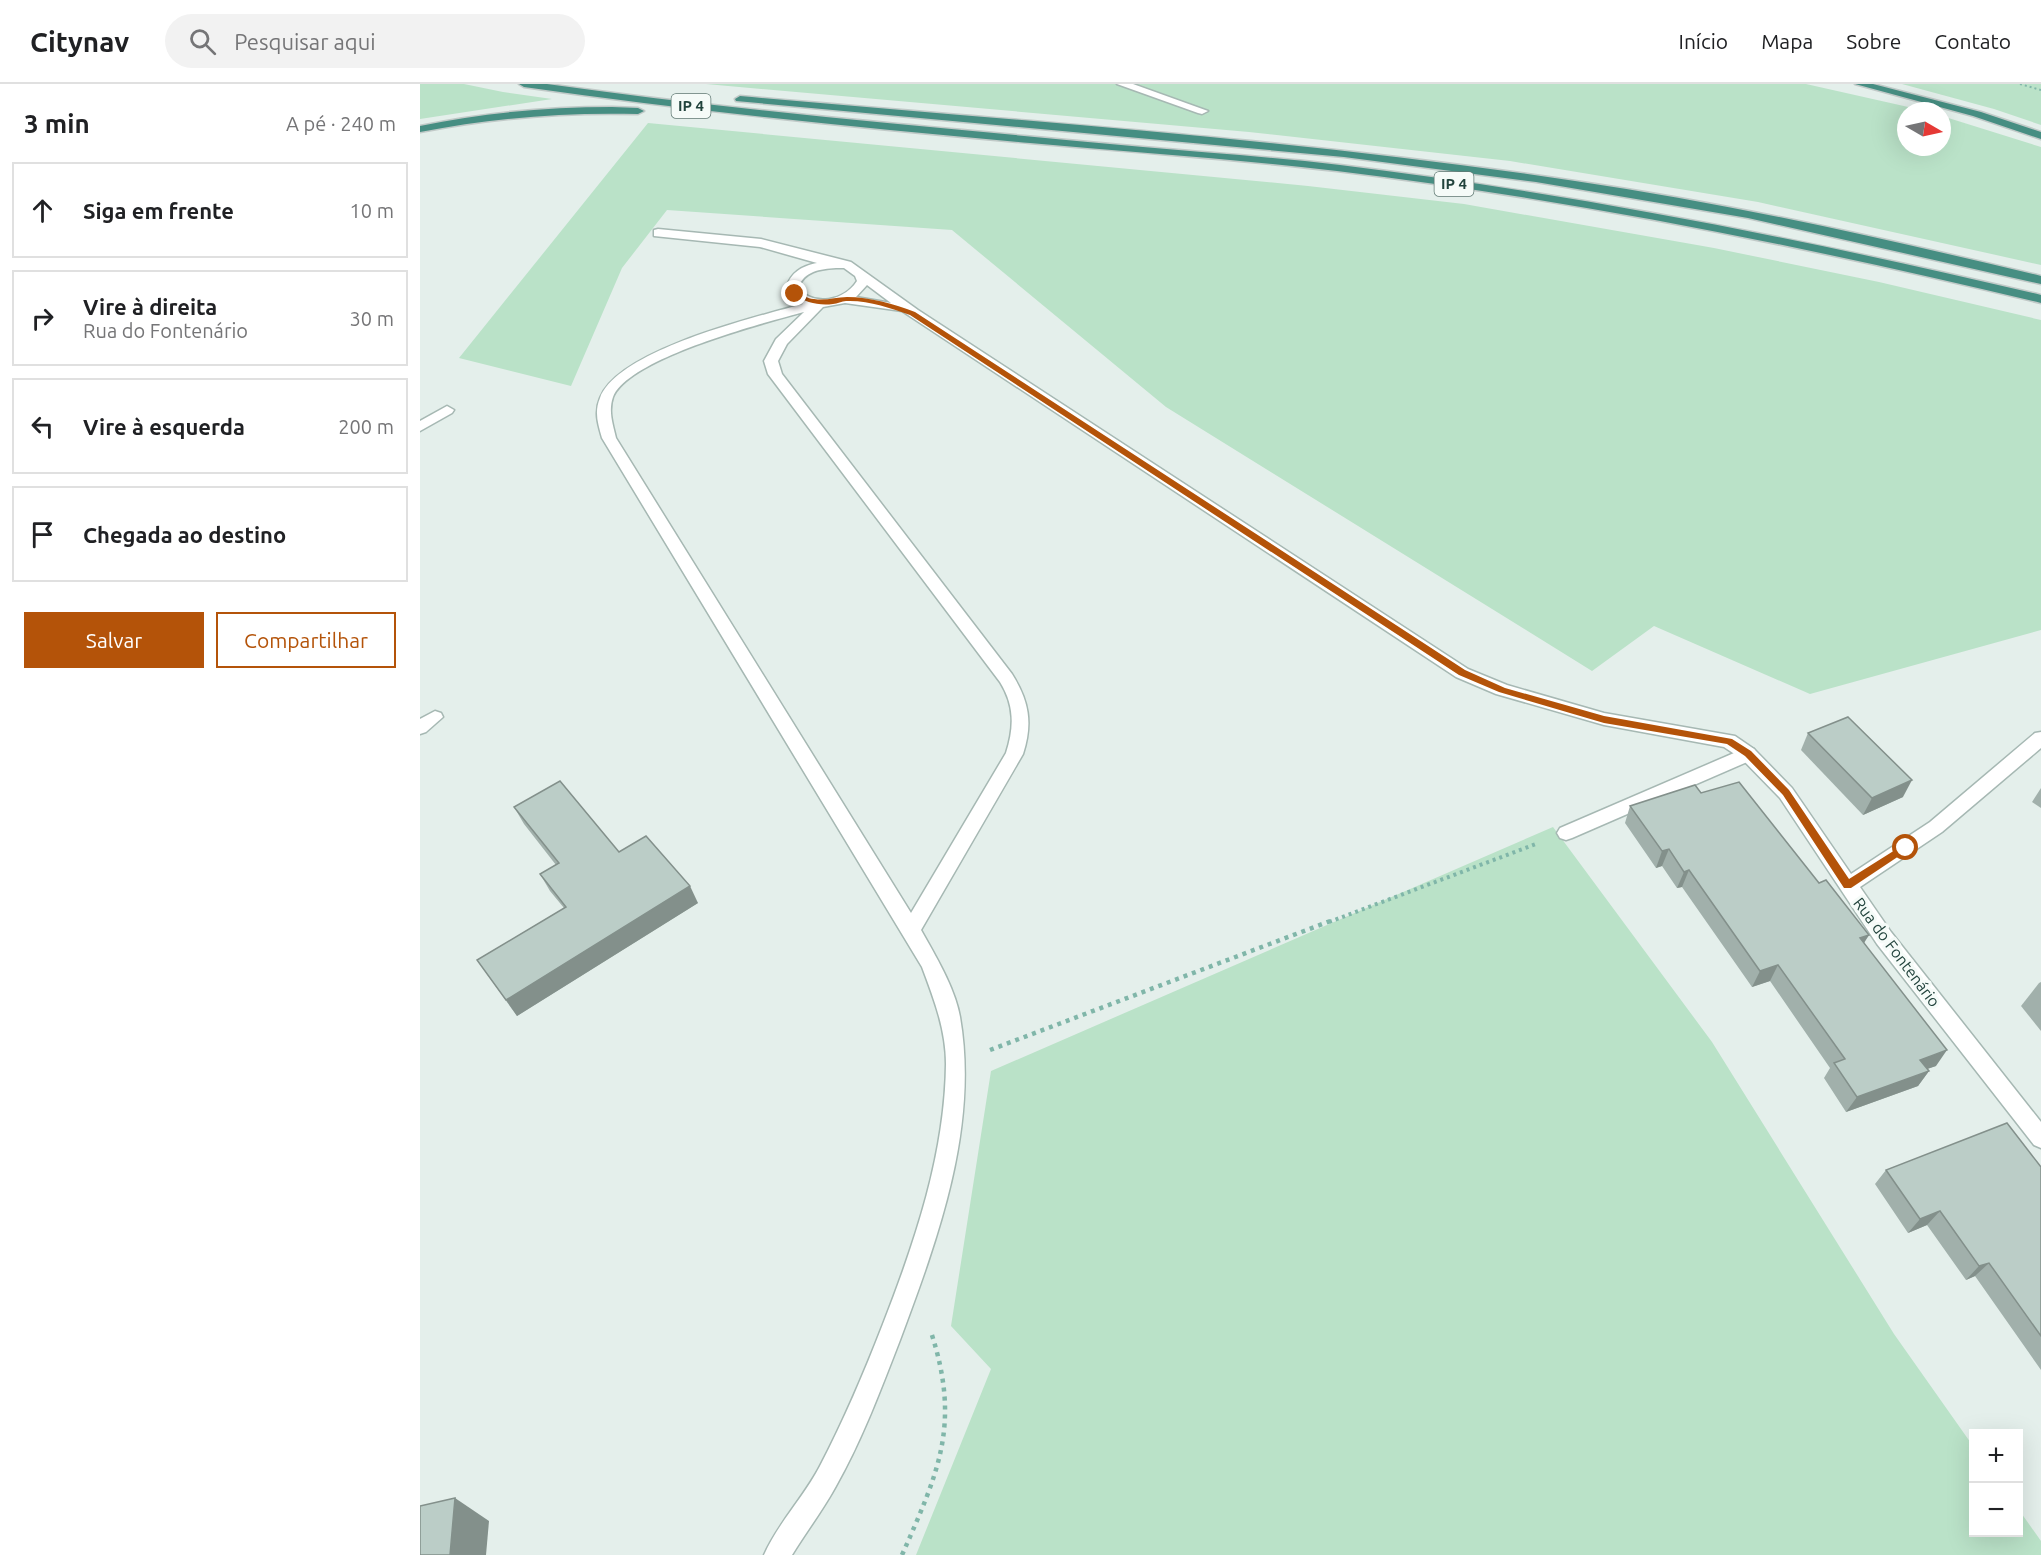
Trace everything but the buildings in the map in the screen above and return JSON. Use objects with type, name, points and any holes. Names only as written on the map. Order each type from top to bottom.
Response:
[{"type":"highway","name":"IP 4","points":[[524,84],[602,96],[858,125],[1333,168],[1478,187],[1704,224],[1823,248],[2041,299]]},
{"type":"highway","name":"IP 4","points":[[605,84],[1443,165],[1686,203],[2041,280]]},
{"type":"highway","points":[[1860,84],[1977,114],[2041,136]]},
{"type":"highway","points":[[420,129],[488,118],[605,110],[649,111],[788,123],[858,125]]},
{"type":"street","points":[[1122,84],[1202,111]]},
{"type":"street","points":[[658,233],[745,241],[847,265],[913,313]]},
{"type":"street","points":[[787,251],[794,260],[795,282],[801,298],[821,303]]},
{"type":"street","points":[[764,318],[782,302],[795,282],[814,267],[836,264]]},
{"type":"street","points":[[845,299],[861,287],[863,281],[861,274]]},
{"type":"street","points":[[777,1555],[828,1477],[868,1393],[909,1286],[937,1199],[951,1126],[956,1063],[950,1014],[931,965],[911,930],[609,438],[602,423],[603,408],[610,392],[621,378],[637,365],[764,318],[845,299],[890,305],[913,313]]},
{"type":"street","points":[[821,303],[777,348],[771,361],[775,374],[1006,678],[1014,690],[1022,713],[1019,739],[1009,762],[911,930]]},
{"type":"street","name":"Rua do Fontenário","points":[[913,313],[1462,673],[1502,690],[1604,719],[1729,741],[1748,754],[1768,772],[1798,808],[1848,885],[1904,964],[2041,1138]]},
{"type":"street","points":[[420,427],[447,410]]},
{"type":"street","points":[[420,729],[435,717]]},
{"type":"street","points":[[1848,885],[1936,827],[2041,738]]},
{"type":"street","points":[[1566,833],[1748,754]]},
{"type":"path","points":[[2020,84],[2041,90]]},
{"type":"path","points":[[956,1063],[1566,833]]},
{"type":"path","points":[[902,1555],[929,1495],[947,1421],[947,1387],[940,1356],[909,1286]]},
{"type":"green space","points":[[420,84],[464,84],[552,99],[420,119]]},
{"type":"green space","points":[[706,84],[1806,84],[1897,104],[1897,156],[1951,156],[1951,119],[2041,147],[2041,265],[1758,202],[1510,161],[1249,132]]},
{"type":"green space","points":[[1902,84],[2041,84],[2041,125],[1994,109]]},
{"type":"green space","points":[[648,123],[1308,186],[1464,204],[1714,248],[1879,282],[2041,320],[2041,630],[1810,694],[1654,626],[1592,671],[1166,407],[952,230],[667,210],[622,268],[571,386],[459,358]]},
{"type":"green space","points":[[1553,827],[1712,1042],[1894,1334],[1969,1440],[1969,1537],[2023,1537],[2023,1516],[2041,1541],[2041,1555],[916,1555],[991,1369],[951,1326],[991,1071]]},
{"type":"route","points":[[795,294],[810,302],[861,300],[890,305],[913,313],[1462,673],[1526,698],[1604,719],[1729,741],[1768,772],[1786,793],[1804,816],[1848,885],[1906,848]]}]
